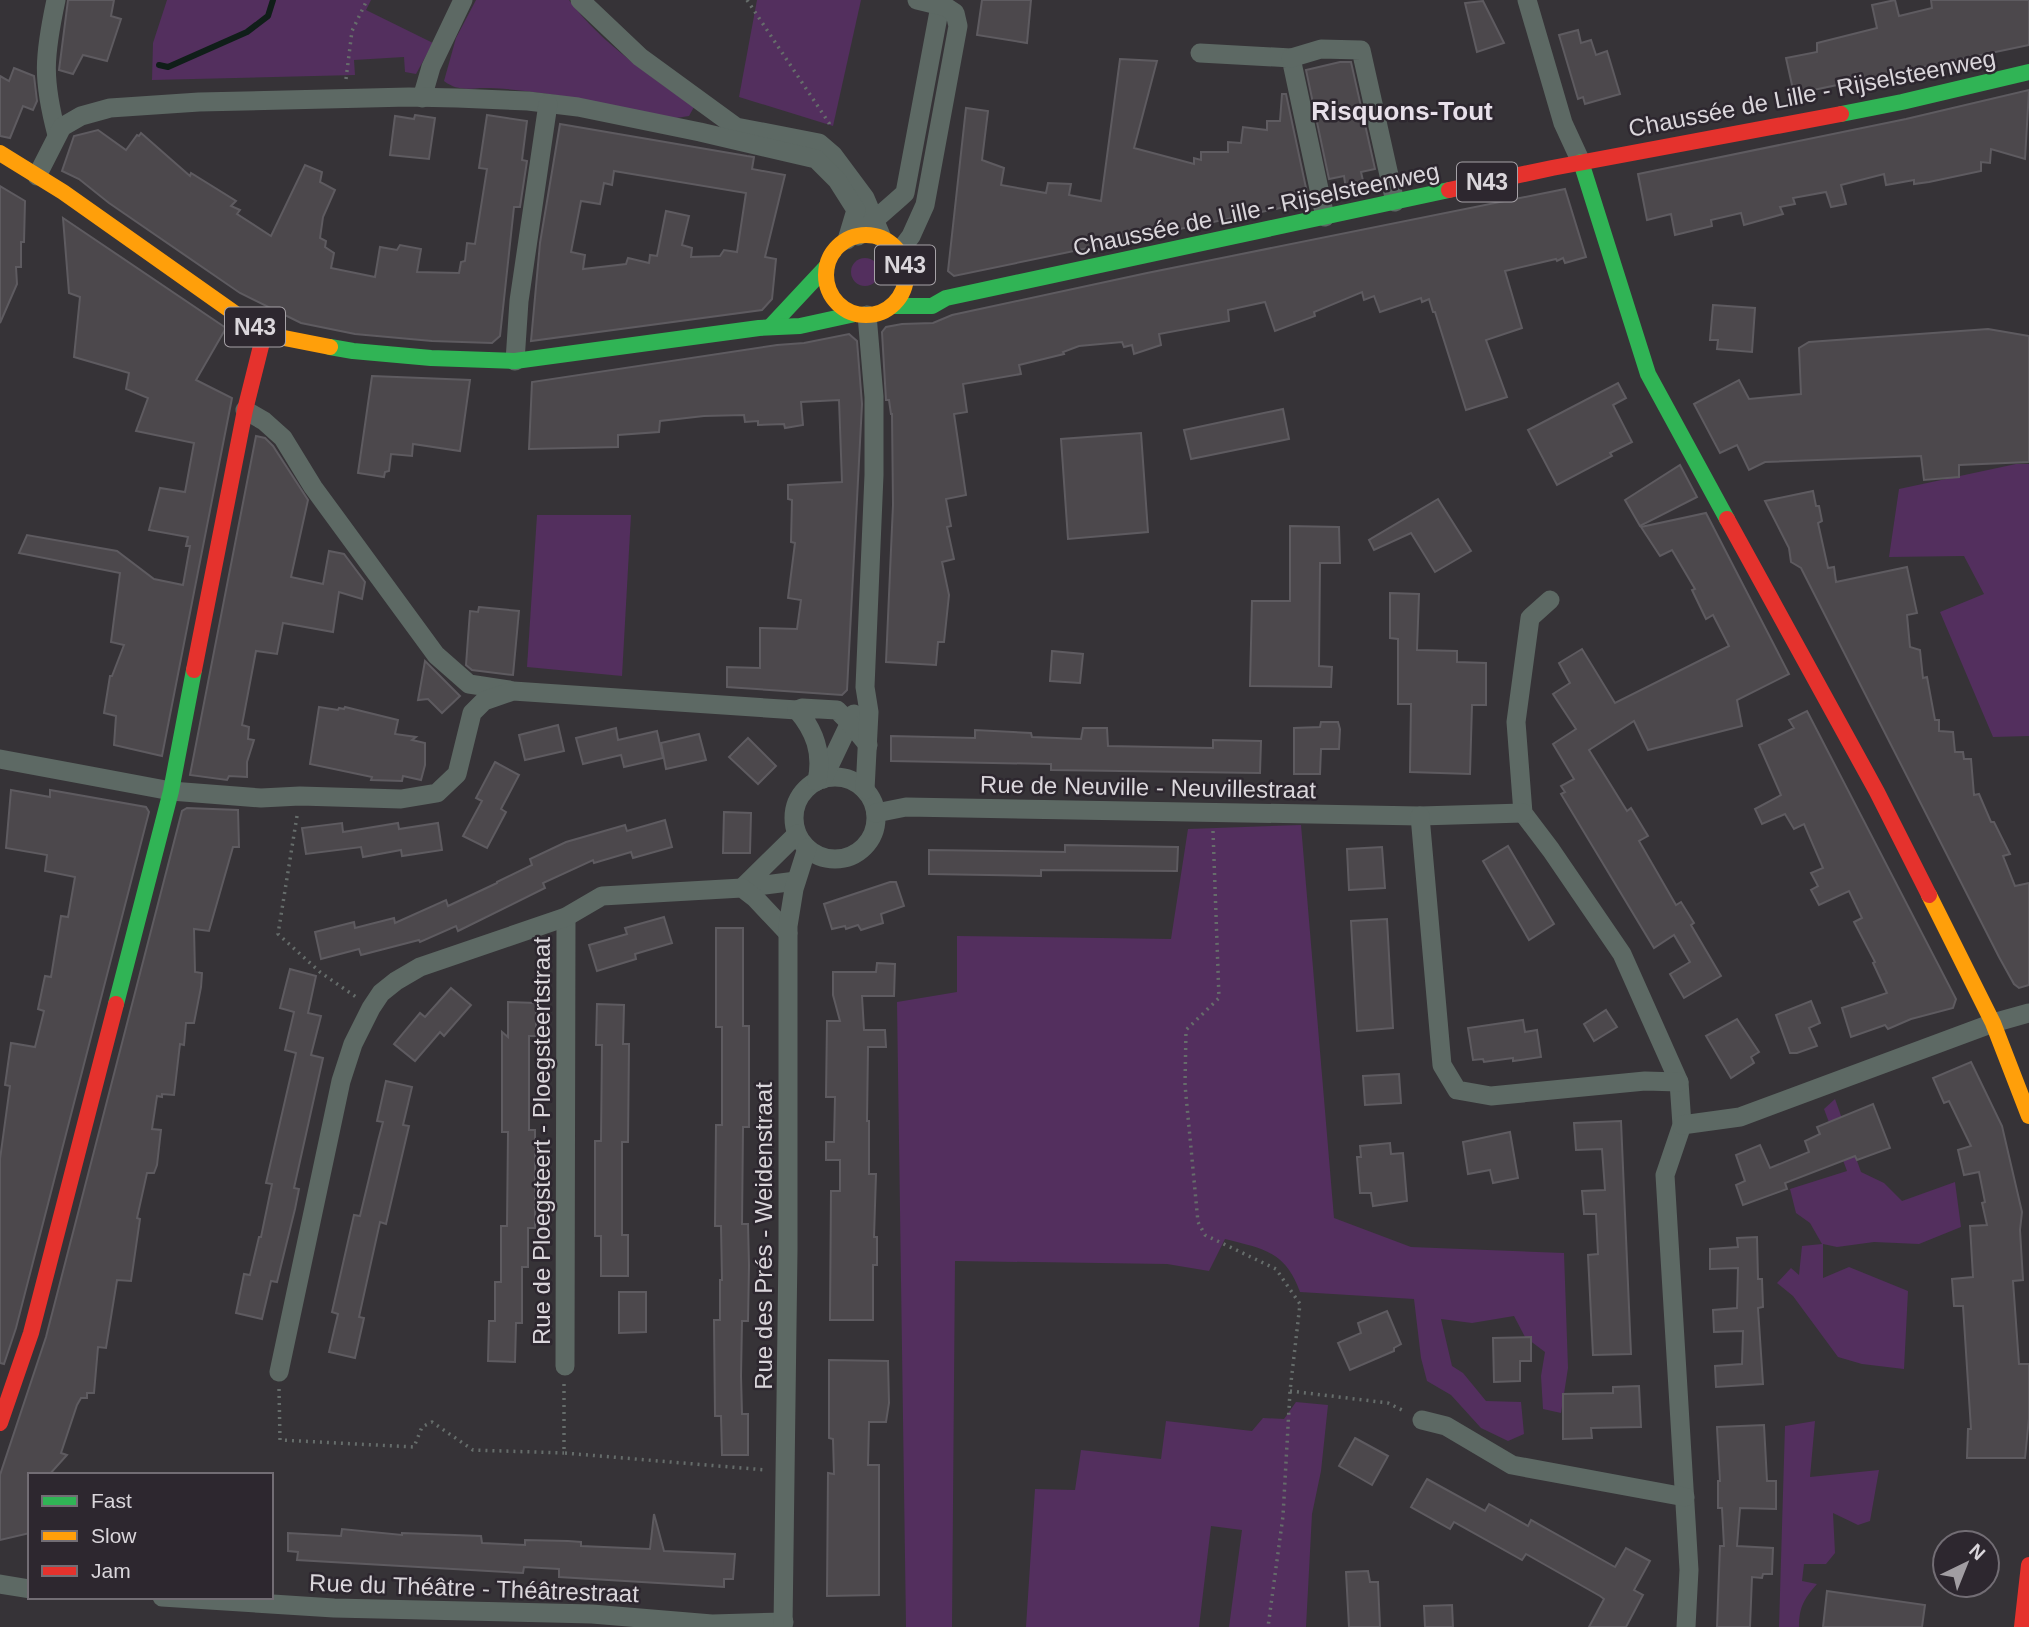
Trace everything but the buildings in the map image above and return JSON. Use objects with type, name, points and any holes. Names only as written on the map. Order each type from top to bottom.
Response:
[{"type":"main road","name":"Chaussée de Lille - Rijselsteenweg","points":[[891,306],[932,306],[946,298],[1581,162],[1902,102],[2029,72]]},
{"type":"main road","points":[[0,153],[37,176]]},
{"type":"main road","points":[[1581,162],[1648,374],[1877,792],[1993,1023],[2029,1115]]},
{"type":"main road","name":"N43","points":[[37,176],[264,334],[353,351],[431,358],[515,361],[770,327],[800,326],[880,313],[902,294],[906,271]]},
{"type":"main road","name":"N43","points":[[770,327],[827,266],[834,251],[853,238],[870,235],[882,239],[899,252],[906,271],[927,290],[946,298]]},
{"type":"main road","name":"N43","points":[[827,266],[826,281],[831,295],[842,307],[861,315]]},
{"type":"main road","points":[[0,1423],[31,1333],[171,791],[245,410],[264,334]]},
{"type":"main road","points":[[2022,1627],[2029,1565]]},
{"type":"street","points":[[55,0],[46,46],[45,71],[48,104],[57,135]]},
{"type":"street","points":[[422,98],[431,67],[463,0]]},
{"type":"street","points":[[580,0],[639,57],[736,127],[819,143],[833,155],[865,198],[882,239]]},
{"type":"street","points":[[899,252],[911,236],[925,205],[958,26],[955,13],[946,7],[917,0]]},
{"type":"street","points":[[1527,0],[1563,123],[1581,162]]},
{"type":"street","points":[[853,238],[905,193],[940,6]]},
{"type":"street","points":[[1200,53],[1291,58],[1321,49],[1361,50],[1395,202]]},
{"type":"street","points":[[1291,58],[1325,217]]},
{"type":"street","points":[[37,176],[62,127],[81,116],[118,107],[199,102],[422,98],[548,104],[578,107],[700,132],[816,159],[837,180],[856,210],[853,238]]},
{"type":"street","points":[[515,361],[519,301],[548,104]]},
{"type":"street","points":[[700,132],[707,127],[712,117],[711,108]]},
{"type":"street","name":"Rue des Prés - Weidenstraat","points":[[861,315],[874,397],[874,475],[864,687],[869,712],[865,790],[876,813]]},
{"type":"street","points":[[245,410],[264,421],[283,438],[313,487],[436,655],[469,684],[513,691],[797,710],[837,710],[868,745]]},
{"type":"street","points":[[1550,600],[1530,618],[1516,722],[1523,813],[1622,954],[1679,1082],[1682,1125],[1665,1175],[1689,1570],[1686,1627]]},
{"type":"street","name":"Rue des Prés - Weidenstraat","points":[[783,1625],[788,1250],[788,933],[802,841],[794,814],[801,794],[820,780],[850,723],[864,687]]},
{"type":"street","points":[[0,759],[171,791],[261,798],[300,796],[401,799],[437,793],[457,774],[471,713],[484,701],[513,691]]},
{"type":"street","points":[[797,710],[808,723],[818,746],[820,780],[841,778],[865,790]]},
{"type":"street","name":"Rue de Neuville - Neuvillestraat","points":[[876,813],[906,807],[1420,817],[1523,813]]},
{"type":"street","points":[[788,933],[755,898],[741,888],[802,841],[817,855],[829,859],[853,855],[871,837],[876,813]]},
{"type":"street","points":[[1420,817],[1442,1065],[1457,1090],[1492,1096],[1645,1082],[1679,1082]]},
{"type":"street","name":"Rue de Ploegsteert - Ploegsteertstraat","points":[[279,1372],[341,1081],[353,1044],[381,993],[420,967],[566,917],[602,896],[741,888],[796,881]]},
{"type":"street","name":"Rue de Ploegsteert - Ploegsteertstraat","points":[[565,1366],[566,917]]},
{"type":"street","points":[[1682,1125],[1740,1118],[1993,1023],[2029,1013]]},
{"type":"street","points":[[1422,1420],[1446,1426],[1512,1465],[1685,1497]]},
{"type":"street","points":[[0,1584],[28,1589]]},
{"type":"street","name":"Rue du Théâtre - Théâtrestraat","points":[[179,1599],[333,1617],[592,1614],[712,1624],[783,1625]]},
{"type":"path","points":[[348,99],[345,75],[352,31],[367,0]]},
{"type":"path","points":[[747,0],[829,123],[831,136],[823,147]]},
{"type":"path","points":[[300,796],[278,934],[320,972],[371,1008]]},
{"type":"path","points":[[1213,813],[1219,998],[1186,1030],[1185,1085],[1198,1222],[1205,1235],[1276,1269],[1300,1304],[1290,1391],[1283,1516],[1268,1627]]},
{"type":"path","points":[[564,1453],[565,1366]]},
{"type":"path","points":[[279,1372],[280,1440],[414,1447],[422,1427],[432,1422],[473,1450],[564,1453],[785,1472]]},
{"type":"path","points":[[1290,1391],[1388,1403],[1422,1420]]},
{"type":"shaded area","points":[[167,0],[371,0],[366,10],[433,43],[416,74],[405,72],[404,57],[354,60],[355,75],[152,80],[153,43]]},
{"type":"shaded area","points":[[476,0],[569,0],[611,45],[694,107],[689,116],[676,118],[560,96],[450,85],[444,81],[456,38]]},
{"type":"shaded area","points":[[757,0],[861,0],[833,126],[739,97]]},
{"type":"shaded area","points":[[865,258],[875,262],[879,272],[875,282],[865,286],[855,282],[851,272],[855,262]]},
{"type":"shaded area","points":[[2016,464],[2029,464],[2029,736],[1993,737],[1940,612],[1984,594],[1964,556],[1889,557],[1899,489]]},
{"type":"shaded area","points":[[537,515],[631,515],[622,676],[527,667]]},
{"type":"shaded area","points":[[1301,825],[1334,1218],[1411,1247],[1564,1253],[1568,1368],[1561,1413],[1543,1409],[1541,1376],[1545,1352],[1525,1337],[1514,1316],[1472,1323],[1441,1319],[1452,1366],[1463,1373],[1486,1401],[1521,1402],[1524,1434],[1508,1441],[1481,1428],[1451,1395],[1427,1381],[1421,1358],[1414,1299],[1300,1292],[1287,1268],[1272,1254],[1225,1239],[1209,1271],[1167,1264],[955,1261],[952,1627],[906,1627],[897,1002],[957,992],[957,936],[1171,939],[1188,829]]},
{"type":"shaded area","points":[[1835,1099],[1861,1172],[1884,1183],[1902,1201],[1955,1182],[1961,1227],[1919,1244],[1874,1242],[1837,1247],[1823,1244],[1823,1278],[1849,1267],[1908,1291],[1904,1369],[1862,1364],[1838,1357],[1793,1296],[1777,1283],[1791,1268],[1799,1275],[1802,1246],[1822,1244],[1810,1223],[1796,1213],[1790,1189],[1847,1171],[1824,1109]]},
{"type":"shaded area","points":[[1296,1402],[1328,1405],[1321,1471],[1312,1514],[1306,1627],[1229,1627],[1242,1530],[1211,1526],[1199,1627],[1026,1627],[1035,1489],[1075,1490],[1081,1450],[1161,1459],[1166,1421],[1252,1431],[1263,1418],[1284,1419]]},
{"type":"shaded area","points":[[1815,1421],[1810,1477],[1879,1470],[1870,1521],[1858,1525],[1833,1513],[1835,1553],[1826,1564],[1804,1564],[1802,1581],[1817,1584],[1803,1604],[1799,1627],[1779,1627],[1785,1426]]},
{"type":"waterway","points":[[159,65],[168,67],[247,32],[268,16],[273,0]]},
{"type":"traffic: fast","points":[[1841,114],[2029,72]]},
{"type":"traffic: fast","points":[[1581,162],[1648,374],[1727,519]]},
{"type":"traffic: fast","points":[[892,306],[932,306],[946,298],[1449,190]]},
{"type":"traffic: fast","points":[[770,327],[827,266]]},
{"type":"traffic: fast","points":[[330,347],[431,358],[515,361],[759,328],[800,326],[855,314]]},
{"type":"traffic: fast","points":[[116,1004],[171,791],[194,670]]},
{"type":"traffic: slow","points":[[0,153],[63,192],[264,334],[330,347]]},
{"type":"traffic: slow","points":[[866,235],[881,238],[894,247],[903,260],[906,275],[903,290],[894,303],[881,312],[866,315],[851,312],[838,303],[829,290],[826,275],[829,260],[838,247],[851,238],[866,235]]},
{"type":"traffic: slow","points":[[1929,895],[1993,1023],[2029,1116]]},
{"type":"traffic: jam","points":[[1449,190],[1841,114]]},
{"type":"traffic: jam","points":[[194,670],[245,410],[264,334]]},
{"type":"traffic: jam","points":[[1727,519],[1877,792],[1929,895]]},
{"type":"traffic: jam","points":[[0,1423],[31,1333],[116,1004]]},
{"type":"traffic: jam","points":[[2022,1627],[2029,1565]]},
{"type":"district","name":"Risquons-Tout","points":[[1402,111]]}]
